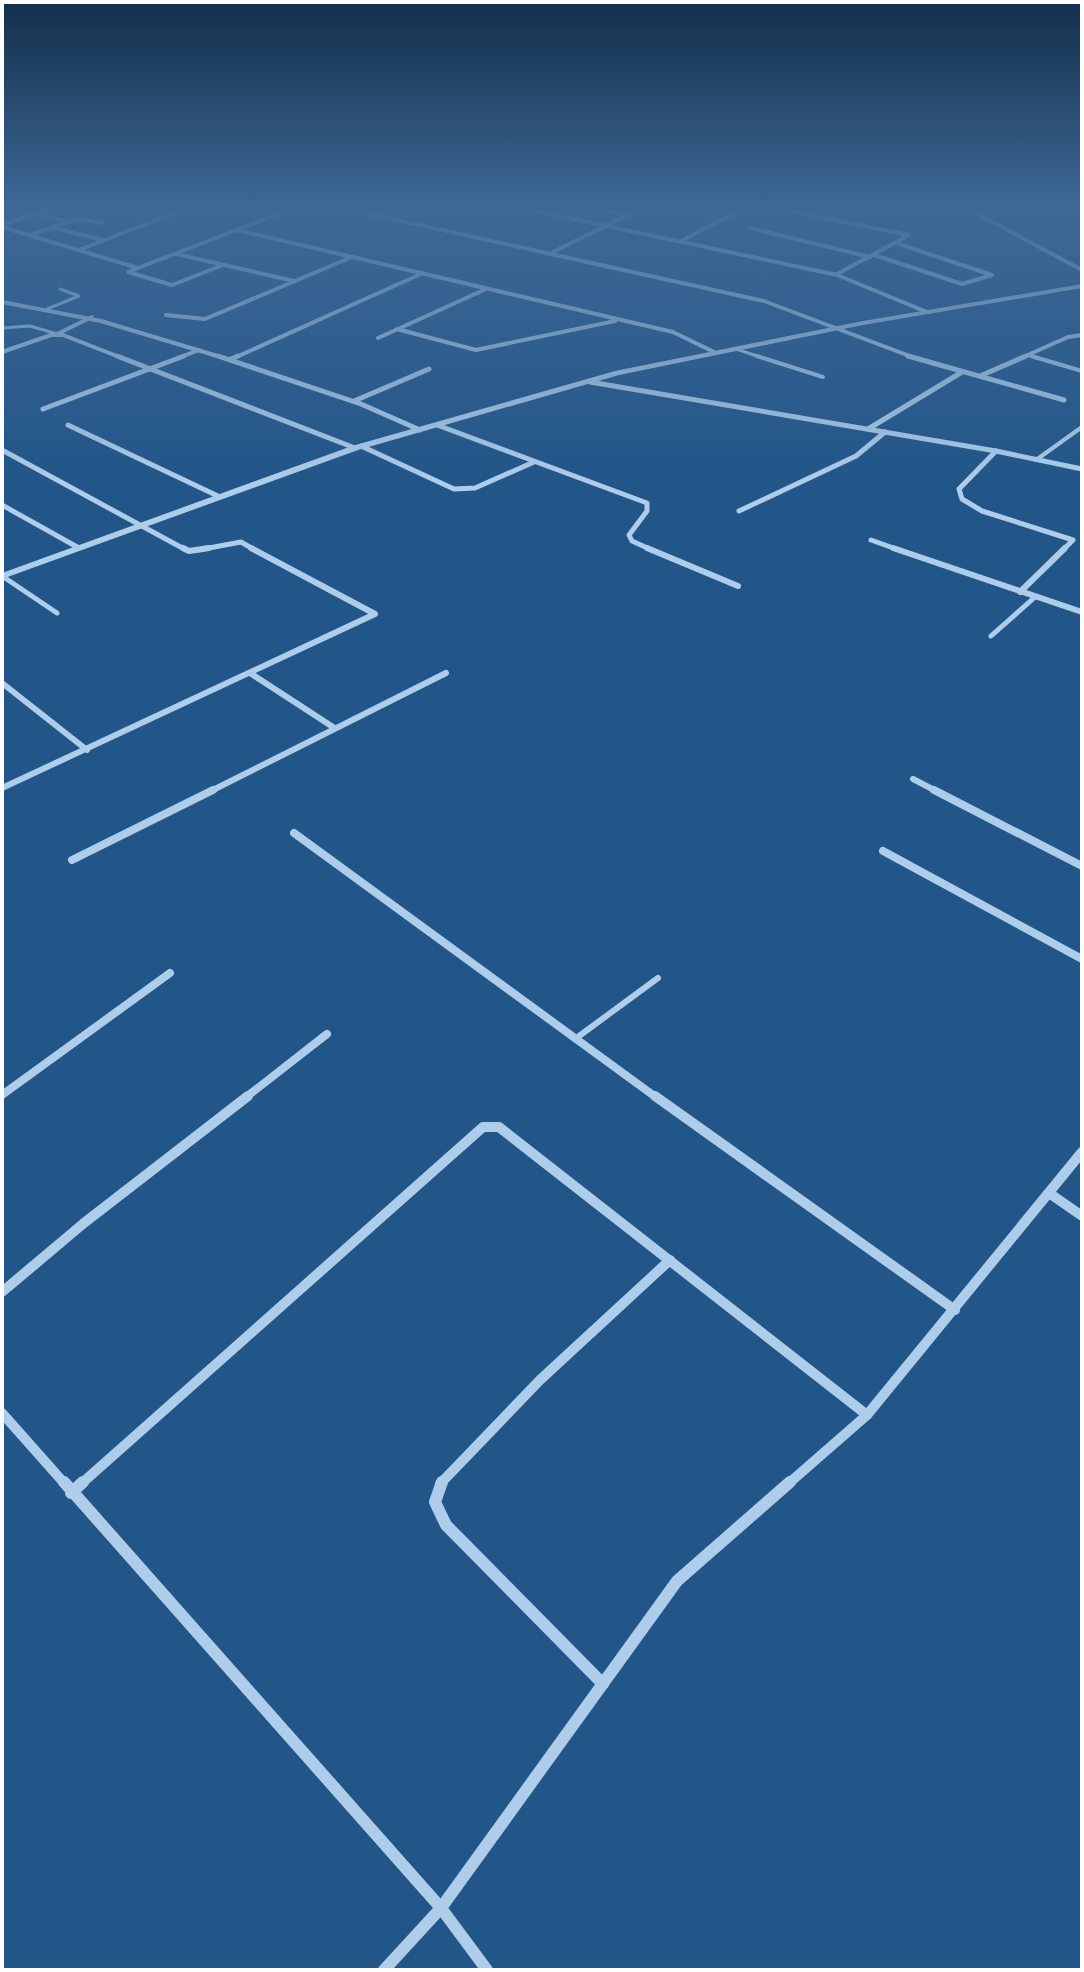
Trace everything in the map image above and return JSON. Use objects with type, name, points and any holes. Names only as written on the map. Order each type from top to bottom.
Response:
[{"type":"street","points":[[166,315],[205,319],[256,297]]},
{"type":"street","points":[[230,360],[370,297]]},
{"type":"street","points":[[378,338],[466,297]]},
{"type":"street","points":[[524,297],[673,332],[716,353]]},
{"type":"street","points":[[747,297],[764,301],[831,330],[962,372],[1064,400]]},
{"type":"street","points":[[891,297],[927,312]]},
{"type":"street","points":[[2,576],[358,447],[618,373],[1016,297]]},
{"type":"street","points":[[2,302],[94,317],[380,410],[420,430]]},
{"type":"street","points":[[2,352],[57,334],[94,317]]},
{"type":"street","points":[[397,329],[476,350],[620,320]]},
{"type":"street","points":[[57,334],[358,447],[454,489],[475,488],[534,462]]},
{"type":"street","points":[[979,377],[1068,337],[1082,335]]},
{"type":"street","points":[[43,409],[199,350]]},
{"type":"street","points":[[354,401],[429,369]]},
{"type":"street","points":[[868,429],[962,372]]},
{"type":"street","points":[[590,382],[996,451],[1082,469]]},
{"type":"street","points":[[68,425],[220,497]]},
{"type":"street","points":[[437,425],[647,503],[647,511],[629,535],[632,541],[738,586]]},
{"type":"street","points":[[739,511],[856,456],[885,432]]},
{"type":"street","points":[[2,450],[189,551],[241,542],[375,614],[2,788]]},
{"type":"street","points":[[996,451],[959,489],[962,499],[982,511],[1073,540],[1082,540]]},
{"type":"street","points":[[2,505],[79,548]]},
{"type":"street","points":[[871,540],[1082,612]]},
{"type":"street","points":[[1020,592],[1073,540]]},
{"type":"street","points":[[250,673],[333,727]]},
{"type":"street","points":[[72,860],[446,673]]},
{"type":"street","points":[[2,683],[87,750]]},
{"type":"street","points":[[913,779],[1082,866]]},
{"type":"street","points":[[294,833],[575,1039],[955,1310]]},
{"type":"street","points":[[883,851],[1082,959]]},
{"type":"street","points":[[2,1095],[170,973]]},
{"type":"street","points":[[2,1292],[84,1223],[327,1034]]},
{"type":"street","points":[[71,1493],[483,1127],[499,1127],[867,1415]]},
{"type":"street","points":[[384,1970],[441,1908],[677,1581],[867,1415],[1082,1152]]},
{"type":"street","points":[[1049,1193],[1082,1216]]},
{"type":"street","points":[[603,1684],[446,1525],[436,1512],[434,1496],[439,1486],[540,1380],[670,1260]]},
{"type":"street","points":[[2,1413],[441,1908],[487,1970]]},
{"type":"lane","points":[[47,309],[76,297]]},
{"type":"lane","points":[[2,328],[30,326],[57,334]]},
{"type":"lane","points":[[736,349],[823,377]]},
{"type":"lane","points":[[1028,355],[1082,371]]},
{"type":"lane","points":[[1036,460],[1082,427]]},
{"type":"lane","points":[[2,576],[57,613]]},
{"type":"lane","points":[[991,636],[1035,597]]},
{"type":"lane","points":[[575,1039],[658,978]]}]
